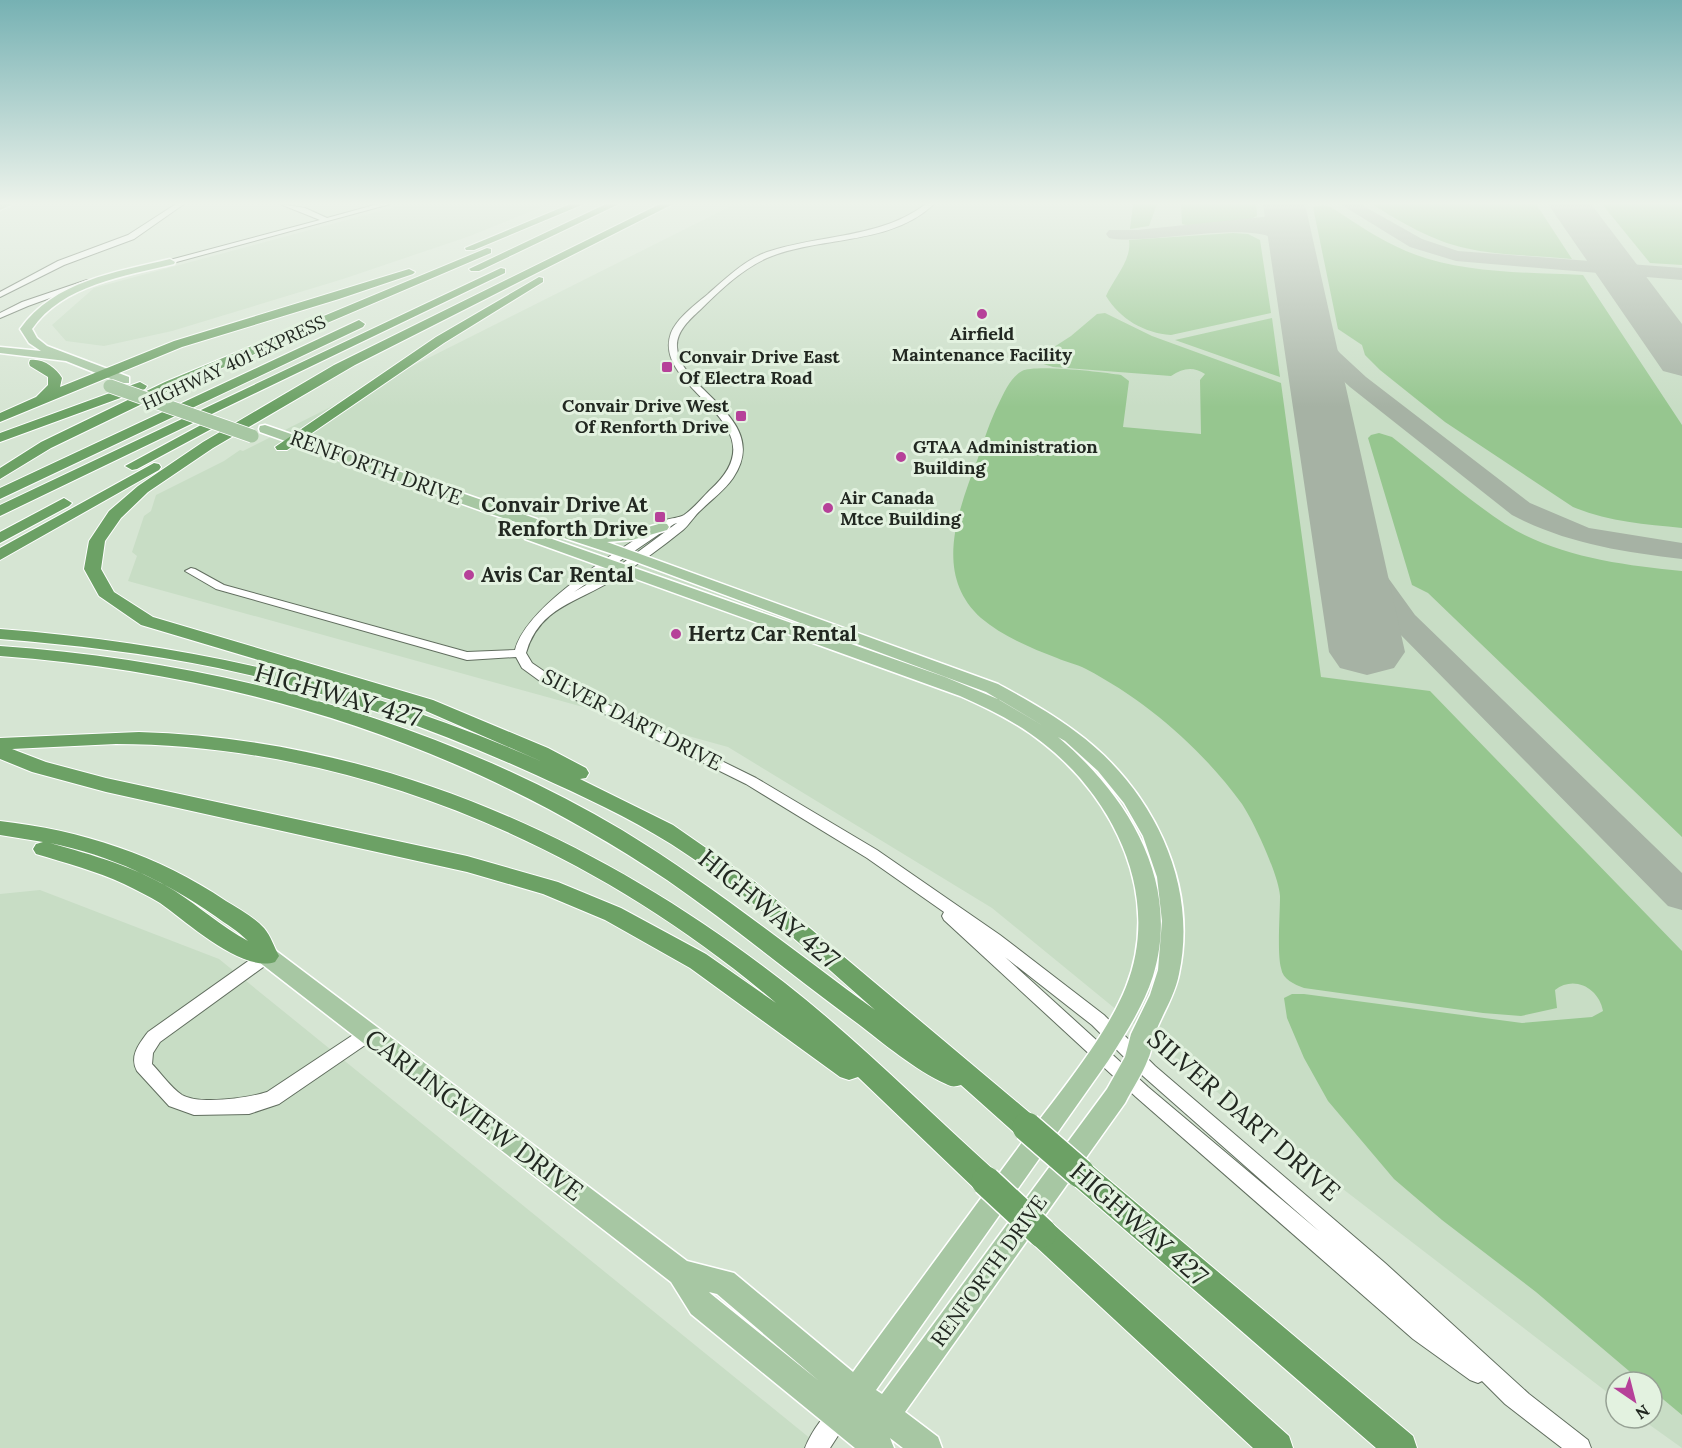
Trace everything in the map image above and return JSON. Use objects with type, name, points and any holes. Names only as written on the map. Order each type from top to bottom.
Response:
[{"type":"highway","points":[[0,418],[92,379],[108,380],[193,339],[407,272]]},
{"type":"highway","points":[[3,473],[46,445],[170,385],[438,272]]},
{"type":"highway","points":[[462,276],[471,272]]},
{"type":"highway","points":[[0,511],[500,272]]},
{"type":"highway","points":[[0,555],[219,430],[533,272]]},
{"type":"highway","points":[[288,443],[440,340],[557,272]]},
{"type":"highway","points":[[0,538],[477,283]]},
{"type":"highway","points":[[0,438],[401,288]]},
{"type":"highway","name":"HIGHWAY 401 EXPRESS","points":[[0,494],[368,319]]},
{"type":"highway","points":[[35,363],[54,372],[56,377],[55,386],[40,400]]},
{"type":"highway","points":[[351,363],[184,460],[145,486],[126,502],[104,528],[93,554],[93,570],[103,592],[120,607],[163,627],[388,691],[481,726],[573,769],[677,837]]},
{"type":"highway","name":"HIGHWAY 427","points":[[0,634],[71,639],[188,656],[241,667],[351,696],[413,715],[476,740],[608,800],[677,837],[729,873],[780,913],[1401,1448]]},
{"type":"highway","points":[[0,651],[46,654],[142,668],[325,709],[411,738],[499,776],[586,819],[651,858],[715,902],[879,1028],[1019,1120]]},
{"type":"highway","points":[[0,744],[101,738],[184,740],[233,745],[342,764],[456,800],[574,855],[698,931],[779,992],[1277,1448]]},
{"type":"highway","points":[[0,752],[66,774],[467,864],[518,878],[578,899],[647,931],[698,961],[784,1021],[937,1136]]},
{"type":"highway","points":[[0,828],[40,834],[102,849],[159,871],[220,908],[256,935],[267,956]]},
{"type":"highway","points":[[0,841],[62,853],[131,878],[166,896],[239,948],[267,956]]},
{"type":"main road","points":[[68,358],[32,341],[26,328],[37,313],[50,303],[84,287],[137,272]]},
{"type":"main road","name":"RENFORTH DRIVE","points":[[0,350],[68,358],[108,380],[252,436],[288,443],[579,539],[622,561],[982,700],[1018,718],[1071,756],[1097,783],[1128,829],[1147,889],[1150,928],[1145,965],[1131,1003],[1106,1044],[848,1405]]},
{"type":"main road","points":[[0,358],[35,363],[92,379]]},
{"type":"main road","name":"RENFORTH DRIVE","points":[[108,380],[125,380],[264,429],[288,443],[622,561],[993,688],[1027,705],[1060,727],[1109,771],[1134,801],[1153,836],[1165,865],[1172,897],[1173,929],[1168,973],[1131,1068],[1116,1096],[873,1438]]},
{"type":"main road","points":[[579,539],[625,537],[662,527]]},
{"type":"main road","name":"CARLINGVIEW DRIVE","points":[[267,956],[681,1273],[701,1304],[848,1405],[873,1438],[927,1448]]},
{"type":"street","points":[[0,295],[45,272]]},
{"type":"street","points":[[0,316],[56,292],[134,272]]},
{"type":"street","points":[[622,561],[681,526],[686,518],[716,491],[730,474],[738,454],[735,435],[730,423],[686,373],[675,356],[672,346],[681,325],[740,272]]},
{"type":"street","points":[[520,654],[525,635],[535,622],[560,602],[577,596],[669,522],[686,518]]},
{"type":"street","name":"SILVER DART DRIVE","points":[[191,571],[220,587],[467,656],[520,654],[527,665],[549,681],[751,781],[862,848],[994,939],[1098,1020],[1106,1044]]},
{"type":"street","name":"SILVER DART DRIVE","points":[[918,886],[1106,1044],[1420,1332],[1521,1402],[1580,1448]]},
{"type":"street","points":[[267,956],[154,1037],[144,1051],[143,1066],[176,1100],[194,1107],[216,1108],[249,1106],[267,1100],[368,1034]]},
{"type":"street","points":[[816,1448],[848,1405]]},
{"type":"shaded area","points":[[155,272],[365,272],[172,331],[104,346],[66,341],[52,325],[94,288]]},
{"type":"shaded area","points":[[600,272],[1682,272],[1682,1448],[1657,1430],[1664,1430],[1664,1370],[1604,1370],[1604,1390],[1222,1096],[992,908],[728,747],[128,581],[137,556],[132,552],[144,516],[151,511],[156,495],[224,461],[240,450],[243,451]]},
{"type":"shaded area","points":[[40,890],[219,959],[822,1448],[0,1448],[0,894]]},
{"type":"green space","points":[[1120,272],[1265,272],[1271,313],[1171,335],[1161,334],[1142,328],[1126,318],[1118,312],[1106,296]]},
{"type":"green space","points":[[1326,272],[1511,272],[1583,275],[1682,425],[1682,528],[1613,519],[1573,507],[1445,422],[1380,370],[1365,355],[1362,345],[1338,329]]},
{"type":"green space","points":[[1105,313],[1152,336],[1281,383],[1321,677],[1430,691],[1682,951],[1682,1415],[1664,1400],[1664,1370],[1628,1370],[1536,1292],[1442,1220],[1394,1179],[1328,1101],[1304,1058],[1287,1018],[1284,998],[1292,994],[1304,994],[1522,1023],[1592,1017],[1603,1011],[1601,1003],[1591,990],[1577,984],[1562,986],[1555,990],[1557,1008],[1521,1016],[1483,1013],[1296,985],[1282,972],[1279,943],[1279,887],[1265,849],[1242,804],[1209,764],[1172,728],[1130,696],[1083,667],[1007,636],[981,618],[966,601],[957,582],[954,561],[954,541],[958,519],[993,417],[1008,385],[1022,371],[1054,368],[1121,375],[1129,381],[1123,427],[1201,434],[1200,380],[1205,374],[1201,371],[1188,369],[1171,376],[1053,367],[1037,362],[1037,358],[1071,336],[1097,314]]},
{"type":"green space","points":[[1272,318],[1280,377],[1175,340]]},
{"type":"green space","points":[[1379,433],[1392,437],[1476,504],[1525,535],[1568,552],[1591,558],[1682,571],[1682,837],[1428,593],[1412,585],[1368,438]]},
{"type":"taxiway","points":[[1652,272],[1682,274]]},
{"type":"taxiway","points":[[1647,312],[1682,337]]},
{"type":"taxiway","points":[[1305,325],[1332,358],[1358,382],[1521,509],[1560,528],[1579,534],[1619,543],[1682,551]]},
{"type":"taxiway","points":[[1336,484],[1362,562],[1404,621],[1682,896]]},
{"type":"runway","points":[[1297,272],[1367,652]]},
{"type":"runway","points":[[1618,272],[1682,360]]},
{"type":"place","name":"Airfield Maintenance Facility","points":[[982,314]]},
{"type":"place","name":"Convair Drive East Of Electra Road","points":[[667,367]]},
{"type":"place","name":"Convair Drive West Of Renforth Drive","points":[[741,416]]},
{"type":"place","name":"GTAA Administration Building","points":[[901,457]]},
{"type":"place","name":"Air Canada Mtce Building","points":[[828,508]]},
{"type":"place","name":"Convair Drive At Renforth Drive","points":[[660,517]]},
{"type":"place","name":"Avis Car Rental","points":[[469,575]]},
{"type":"place","name":"Hertz Car Rental","points":[[676,634]]}]
